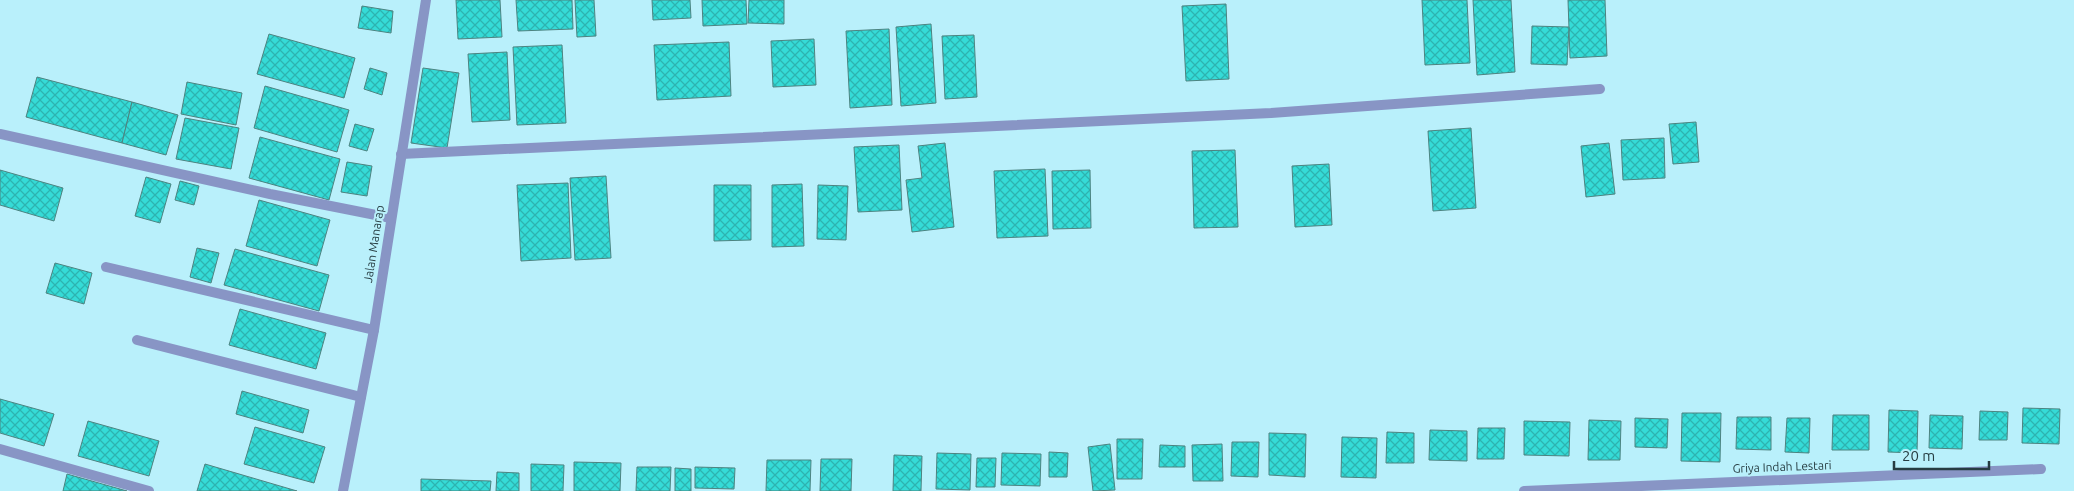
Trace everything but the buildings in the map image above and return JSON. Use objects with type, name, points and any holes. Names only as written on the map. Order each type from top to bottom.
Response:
[{"type":"street","name":"Jalan Manarap","points":[[344,491],[374,330],[426,0]]},
{"type":"street","points":[[402,154],[1271,114],[1600,89]]},
{"type":"street","points":[[0,134],[270,194],[391,218]]},
{"type":"street","points":[[106,267],[374,330]]},
{"type":"street","points":[[137,340],[361,397]]},
{"type":"street","points":[[0,450],[149,491]]},
{"type":"street","name":"Griya Indah Lestari","points":[[1524,491],[2041,468]]}]
